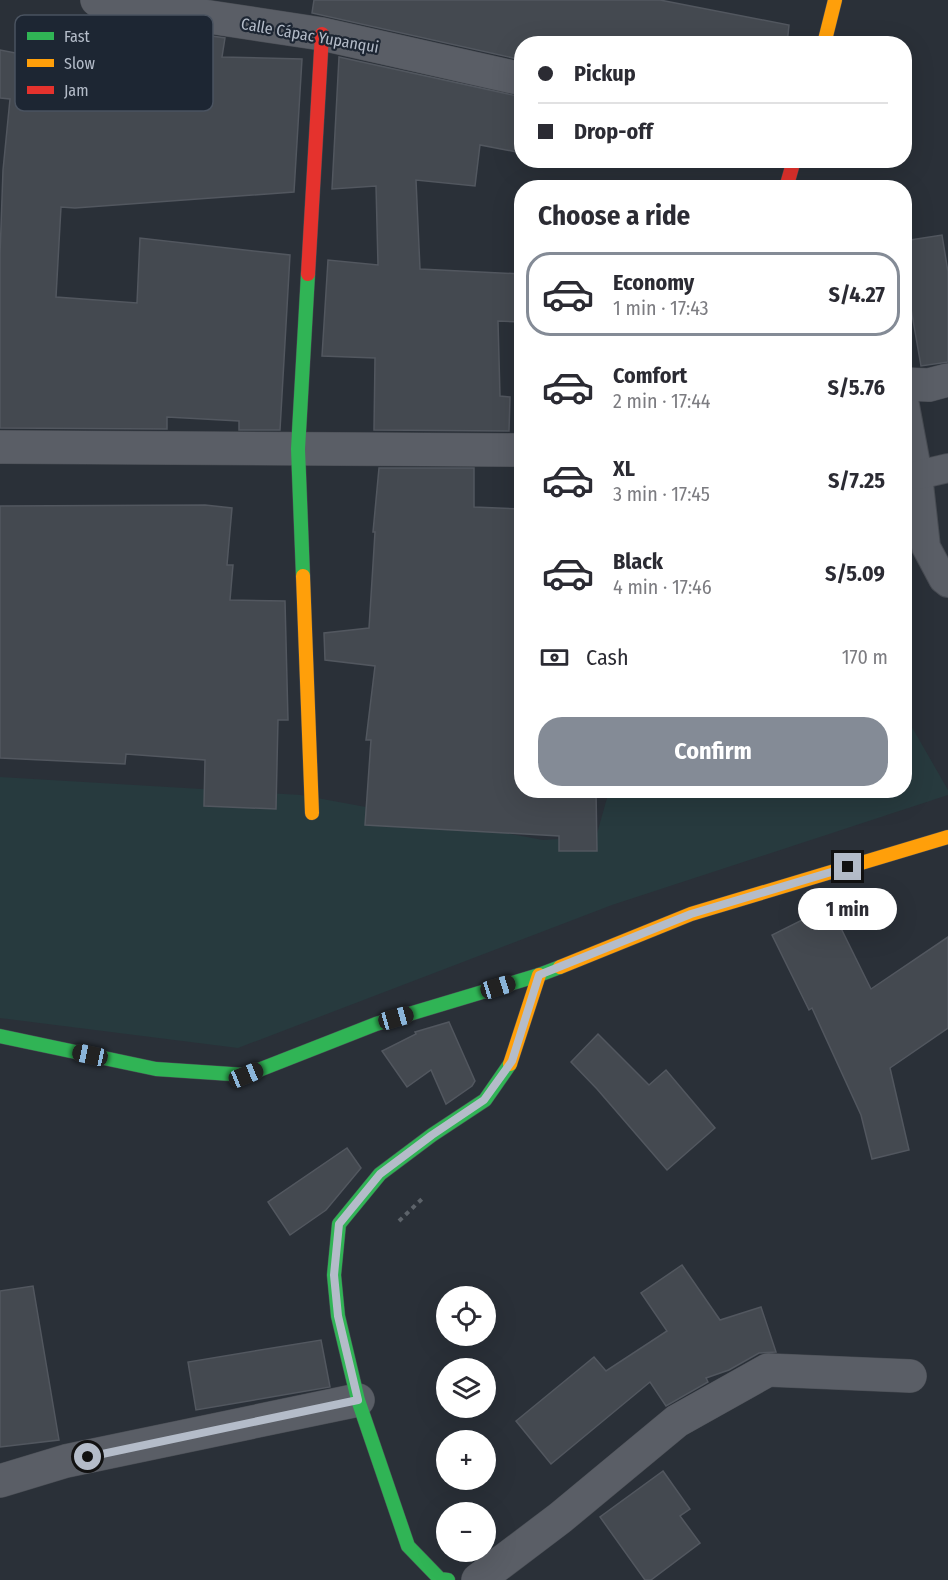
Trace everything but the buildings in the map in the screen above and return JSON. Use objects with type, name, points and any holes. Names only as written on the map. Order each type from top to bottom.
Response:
[{"type":"street","name":"Calle Cápac Yupanqui","points":[[96,0],[196,15]]},
{"type":"street","points":[[826,36],[835,0]]},
{"type":"street","name":"Calle Cápac Yupanqui","points":[[213,18],[322,34],[514,77]]},
{"type":"street","points":[[312,813],[298,449],[322,34]]},
{"type":"street","points":[[912,384],[929,385],[948,380]]},
{"type":"street","points":[[0,447],[514,450]]},
{"type":"street","points":[[0,1036],[156,1069],[246,1075],[376,1024],[539,975],[691,914],[948,837]]},
{"type":"street","points":[[448,1580],[440,1579],[408,1546],[358,1400],[338,1316],[334,1275],[339,1224],[380,1174],[484,1100],[512,1061],[539,975]]},
{"type":"street","points":[[478,1580],[560,1518],[677,1421],[768,1370],[910,1376]]},
{"type":"street","points":[[0,1481],[66,1461],[358,1400]]},
{"type":"lane","points":[[912,443],[926,547],[943,579],[948,583]]},
{"type":"lane","points":[[918,475],[948,468]]},
{"type":"path","points":[[391,1229],[431,1190]]},
{"type":"green space","points":[[912,727],[948,790],[948,795],[612,905],[238,1048],[0,1018],[0,777],[301,795],[543,840],[596,837],[607,798],[912,798]]},
{"type":"traffic: fast","points":[[303,576],[298,449],[308,274]]},
{"type":"traffic: fast","points":[[0,1036],[156,1069],[246,1075],[376,1024],[560,967]]},
{"type":"traffic: fast","points":[[448,1580],[440,1579],[408,1546],[358,1400],[338,1316],[334,1275],[339,1224],[380,1174],[432,1135],[485,1100],[510,1064]]},
{"type":"traffic: slow","points":[[826,36],[835,0]]},
{"type":"traffic: slow","points":[[303,576],[312,813]]},
{"type":"traffic: slow","points":[[560,967],[691,914],[948,837]]},
{"type":"traffic: slow","points":[[510,1064],[539,975]]},
{"type":"traffic: jam","points":[[308,274],[322,34]]},
{"type":"traffic: jam","points":[[788,180],[792,168]]},
{"type":"route","points":[[88,1457],[358,1400],[338,1316],[334,1275],[339,1224],[380,1174],[484,1100],[512,1061],[539,975],[691,914],[848,867]]}]
